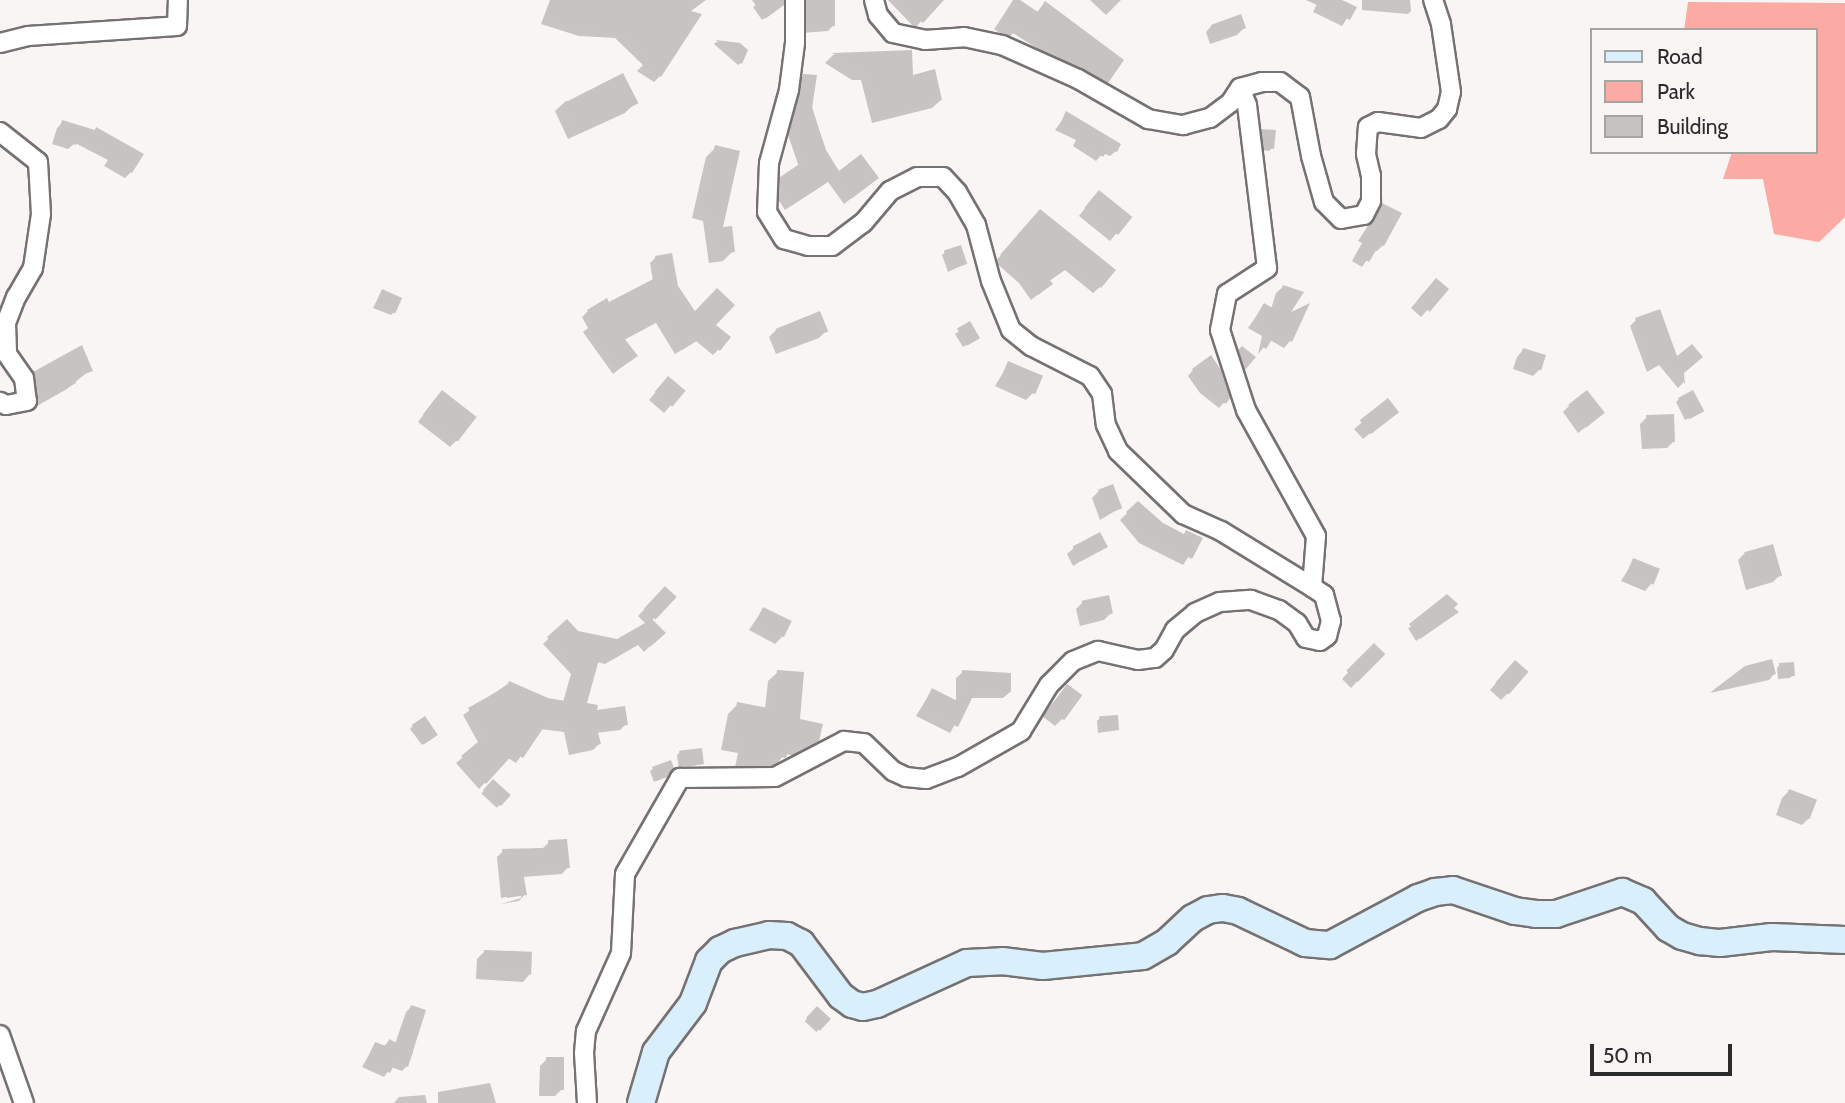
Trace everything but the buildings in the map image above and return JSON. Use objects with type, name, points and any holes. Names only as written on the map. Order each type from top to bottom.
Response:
[{"type":"main road","points":[[641,1103],[656,1052],[693,1003],[709,961],[720,950],[735,943],[769,935],[787,936],[801,943],[841,996],[852,1004],[863,1006],[877,1004],[967,963],[1002,961],[1043,966],[1143,956],[1167,942],[1193,918],[1208,910],[1223,908],[1238,911],[1306,943],[1331,945],[1418,898],[1453,890],[1515,911],[1536,914],[1556,914],[1622,892],[1643,901],[1668,928],[1700,942],[1720,943],[1772,937],[1845,940]]},
{"type":"street","points":[[0,43],[28,36],[108,33],[177,26],[178,0]]},
{"type":"street","points":[[587,1103],[584,1053],[586,1031],[621,953],[625,874],[661,816],[680,778],[775,776],[844,741],[864,743],[893,771],[906,777],[926,779],[958,767],[1021,731],[1049,685],[1073,661],[1098,651],[1138,660],[1155,658],[1175,630],[1195,613],[1220,602],[1251,600],[1279,610],[1297,623],[1306,638],[1320,641],[1327,636],[1331,621],[1324,596],[1312,587],[1221,531],[1183,514],[1118,451],[1106,425],[1102,394],[1090,376],[1031,346],[1011,330],[991,281],[976,225],[957,192],[943,177],[917,177],[890,191],[863,223],[832,246],[808,246],[783,239],[767,212],[769,163],[789,90],[795,43],[795,0]]},
{"type":"street","points":[[874,0],[878,15],[893,33],[925,40],[964,37],[1002,46],[1077,79],[1149,119],[1183,125],[1210,118],[1231,102],[1240,88],[1262,82],[1280,82],[1300,97],[1311,156],[1324,202],[1341,219],[1364,215],[1371,201],[1371,176],[1366,154],[1368,127],[1378,122],[1421,128],[1438,119],[1447,109],[1451,92],[1441,24],[1433,0]]},
{"type":"street","points":[[1240,88],[1247,105],[1268,268],[1227,294],[1220,330],[1246,410],[1316,536],[1312,587]]},
{"type":"street","points":[[0,132],[38,162],[41,214],[33,268],[16,297],[6,323],[7,354],[24,378],[27,401],[6,405],[0,402]]},
{"type":"street","points":[[0,1035],[24,1103]]},
{"type":"green space","points":[[1688,2],[1845,3],[1845,217],[1819,242],[1774,234],[1763,179],[1723,179],[1731,154],[1817,154],[1817,28],[1684,28]]}]
